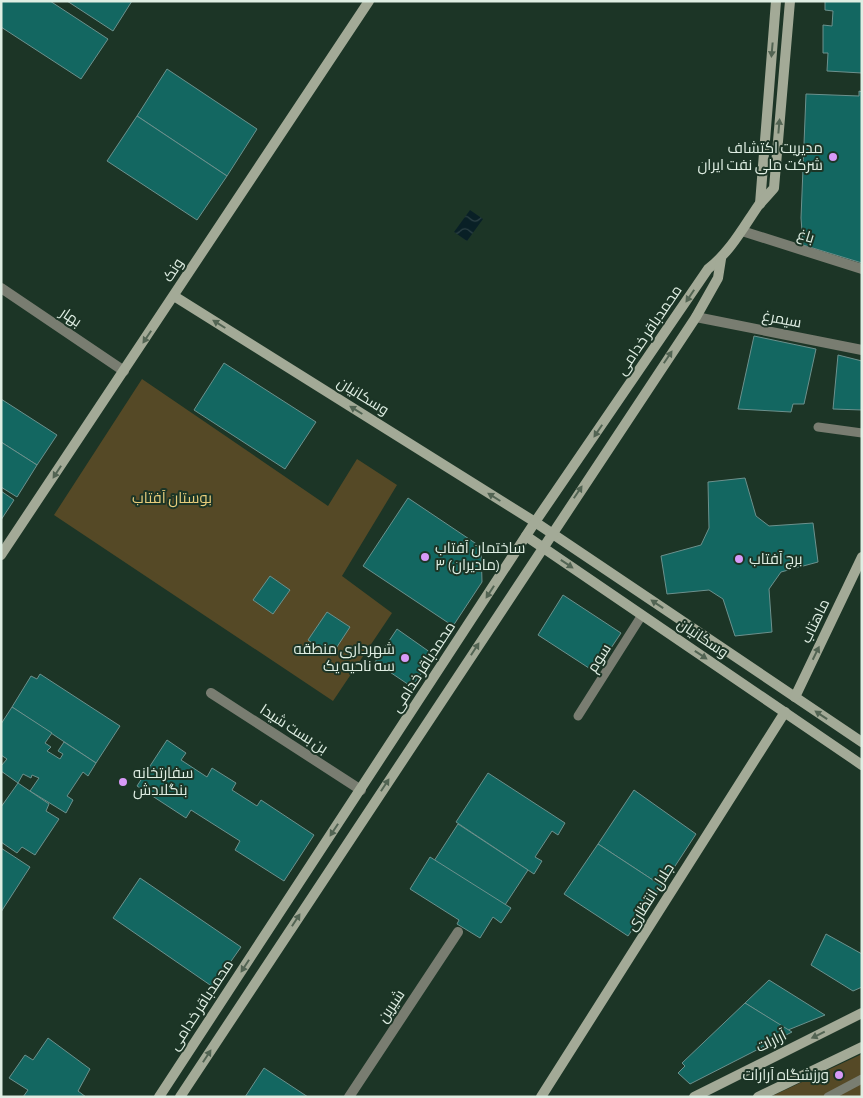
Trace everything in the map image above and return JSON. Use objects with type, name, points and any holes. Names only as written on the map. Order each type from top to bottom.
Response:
[{"type":"main road","name":"ونک","points":[[1,556],[369,1]]},
{"type":"main road","name":"محمدباقر خدامی","points":[[760,204],[776,1]]},
{"type":"main road","name":"محمدباقر خدامی","points":[[159,1097],[526,536],[708,269],[720,259],[774,188],[790,1]]},
{"type":"main road","name":"محمدباقر خدامی","points":[[180,1097],[551,533],[696,317],[718,278],[720,259]]},
{"type":"main road","name":"وسکانیان","points":[[174,296],[536,522],[862,742]]},
{"type":"main road","points":[[578,460],[592,472]]},
{"type":"main road","name":"وسکانیان","points":[[526,536],[862,765]]},
{"type":"main road","name":"ماهتاب","points":[[795,697],[862,558]]},
{"type":"main road","name":"جلال انتظاری","points":[[541,1097],[785,712]]},
{"type":"main road","points":[[409,716],[423,728]]},
{"type":"main road","name":"آرارات","points":[[694,1097],[862,1013]]},
{"type":"main road","points":[[758,1097],[862,1047]]},
{"type":"street","name":"باغ","points":[[742,231],[862,269]]},
{"type":"street","name":"بهار","points":[[1,288],[124,370]]},
{"type":"street","name":"سیمرغ","points":[[696,317],[862,350]]},
{"type":"street","name":"بن بست شیدا","points":[[211,693],[360,790]]},
{"type":"street","name":"شیرین","points":[[349,1097],[458,932]]},
{"type":"lane","points":[[818,427],[862,433]]},
{"type":"lane","name":"سوم","points":[[578,716],[642,615]]},
{"type":"lane","points":[[828,1097],[862,1079]]},
{"type":"green space","name":"بوستان آفتاب","points":[[142,379],[328,506],[357,459],[397,485],[342,576],[392,613],[333,701],[54,515]]},
{"type":"green space","name":"ورزشگاه آرارات","points":[[862,1054],[862,1097],[770,1097]]},
{"type":"water","points":[[470,210],[483,219],[467,241],[454,232]]},
{"type":"building","points":[[1,1],[50,1],[108,39],[81,79],[1,27]]},
{"type":"building","points":[[67,1],[132,1],[113,31]]},
{"type":"building","points":[[825,1],[862,1],[862,73],[827,71],[828,53],[823,53],[823,25],[832,26],[833,11],[825,10]]},
{"type":"building","points":[[167,69],[257,129],[227,176],[137,116]]},
{"type":"building","name":"مدیریت اکتشاف شرکت ملی نفت ایران","points":[[859,91],[862,92],[862,263],[803,245],[801,218],[806,94],[859,96]]},
{"type":"building","points":[[137,116],[227,176],[197,220],[107,161]]},
{"type":"building","points":[[754,336],[816,349],[804,404],[793,404],[791,412],[738,409]]},
{"type":"building","points":[[838,355],[862,361],[862,410],[833,409]]},
{"type":"building","points":[[224,363],[316,422],[285,469],[194,410]]},
{"type":"building","points":[[1,399],[57,435],[37,465],[1,442]]},
{"type":"building","points":[[1,442],[37,465],[17,497],[1,487]]},
{"type":"building","name":"برج آفتاب","points":[[745,478],[756,516],[769,526],[813,523],[818,562],[781,572],[769,589],[772,632],[735,636],[723,599],[709,590],[667,594],[661,556],[701,545],[709,528],[708,482]]},
{"type":"building","points":[[1,491],[14,500],[1,520]]},
{"type":"building","name":"ساختمان آفتاب ۳ (مادیران)","points":[[408,498],[481,547],[482,582],[453,626],[363,566]]},
{"type":"building","points":[[270,576],[290,590],[273,614],[253,600]]},
{"type":"building","points":[[563,595],[621,633],[595,672],[538,635]]},
{"type":"building","points":[[327,612],[350,627],[331,656],[308,640]]},
{"type":"building","name":"شهرداری منطقه سه ناحیه یک","points":[[397,629],[434,655],[412,687],[375,662]]},
{"type":"building","points":[[40,674],[120,726],[96,763],[12,707],[31,676],[37,679]]},
{"type":"building","points":[[12,707],[52,733],[45,743],[51,747],[47,751],[60,759],[63,754],[58,751],[64,742],[96,763],[88,776],[83,772],[67,796],[73,800],[66,813],[30,791],[39,778],[32,775],[31,778],[23,774],[18,783],[1,771],[1,766],[7,759],[1,755],[1,724]]},
{"type":"building","points":[[167,740],[186,753],[181,760],[207,777],[212,768],[236,783],[232,790],[257,806],[261,800],[314,835],[284,881],[235,850],[240,841],[191,810],[186,818],[137,786]]},
{"type":"building","points":[[488,773],[565,823],[558,835],[552,831],[535,857],[542,861],[534,874],[456,822]]},
{"type":"building","points":[[18,783],[49,804],[46,811],[59,819],[35,855],[22,847],[17,853],[1,842],[1,807]]},
{"type":"building","points":[[634,790],[696,834],[662,886],[598,844]]},
{"type":"building","points":[[458,824],[528,870],[505,905],[434,861]]},
{"type":"building","points":[[598,844],[662,886],[628,936],[564,894]]},
{"type":"building","points":[[1,848],[30,867],[1,912]]},
{"type":"building","points":[[430,857],[511,908],[501,923],[493,917],[480,938],[457,924],[459,920],[410,889]]},
{"type":"building","points":[[140,878],[241,947],[213,987],[113,918]]},
{"type":"building","points":[[826,934],[862,954],[862,987],[853,991],[811,965]]},
{"type":"building","points":[[769,980],[825,1015],[788,1030],[745,1003]]},
{"type":"building","points":[[745,1003],[792,1032],[690,1084],[678,1073],[685,1066],[682,1063]]},
{"type":"building","points":[[48,1038],[90,1069],[78,1091],[86,1097],[23,1097],[28,1090],[9,1078],[25,1055],[33,1060]]},
{"type":"building","points":[[264,1068],[308,1097],[245,1097]]},
{"type":"place","name":"مدیریت اکتشاف شرکت ملی نفت ایران","points":[[833,157]]},
{"type":"place","name":"ساختمان آفتاب ۳ (مادیران)","points":[[425,557]]},
{"type":"place","name":"برج آفتاب","points":[[739,559]]},
{"type":"place","name":"شهرداری منطقه سه ناحیه یک","points":[[405,658]]},
{"type":"place","name":"سفارتخانه بنگلادش","points":[[123,782]]},
{"type":"place","name":"ورزشگاه آرارات","points":[[839,1075]]}]
